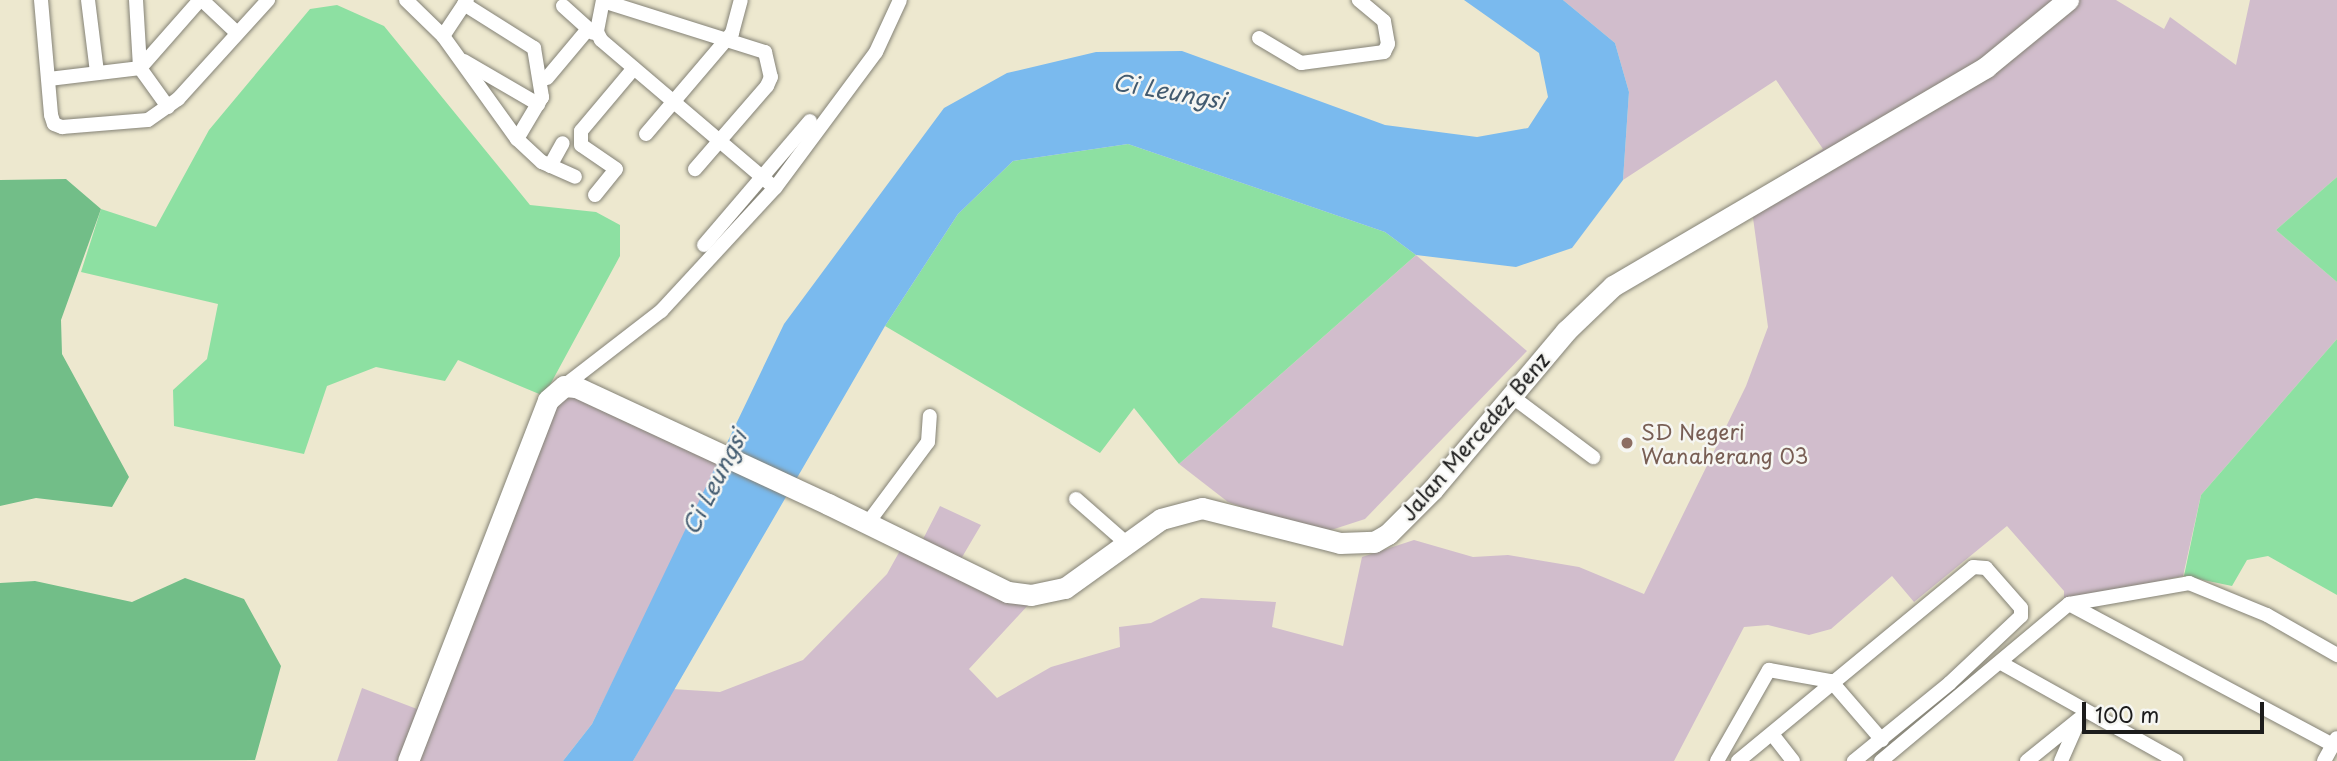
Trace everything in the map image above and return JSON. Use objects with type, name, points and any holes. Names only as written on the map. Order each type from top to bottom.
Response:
[{"type":"main road","name":"Jalan Mercedez Benz","points":[[564,386],[576,387],[828,504],[986,584],[1031,595],[1065,588],[1161,519],[1202,508],[1340,543],[1374,542],[1388,534],[1433,489],[1510,395],[1586,309],[1646,263],[1986,67],[2068,0]]},
{"type":"main road","points":[[408,761],[548,400],[564,386]]},
{"type":"street","points":[[41,0],[51,115],[58,125],[148,120],[168,107],[268,0]]},
{"type":"street","points":[[88,0],[97,72]]},
{"type":"street","points":[[136,0],[140,68],[168,107]]},
{"type":"street","points":[[49,79],[140,68],[201,0],[237,33]]},
{"type":"street","points":[[406,0],[463,60],[517,139],[550,166],[575,177]]},
{"type":"street","points":[[547,78],[593,33],[603,0],[765,52],[771,77],[695,169]]},
{"type":"street","points":[[646,134],[728,39],[741,0]]},
{"type":"street","points":[[564,386],[661,311],[775,188],[877,52],[900,0]]},
{"type":"street","points":[[1259,38],[1301,63],[1384,52],[1388,44],[1384,21],[1359,0]]},
{"type":"street","points":[[443,36],[466,2],[532,44],[542,80],[538,104],[517,139]]},
{"type":"street","points":[[563,6],[775,188]]},
{"type":"street","points":[[463,60],[538,104]]},
{"type":"street","points":[[595,195],[616,169],[581,145],[581,131],[634,68]]},
{"type":"street","points":[[704,245],[810,121]]},
{"type":"street","points":[[550,166],[563,143]]},
{"type":"street","points":[[1510,395],[1593,457]]},
{"type":"street","points":[[867,524],[928,442],[930,416]]},
{"type":"street","points":[[1076,499],[1126,543]]},
{"type":"street","points":[[1738,761],[1831,681],[1973,567],[1986,568],[2021,608],[2018,620],[1882,740],[1854,761]]},
{"type":"street","points":[[1881,761],[2069,604],[2189,583],[2267,615],[2337,655]]},
{"type":"street","points":[[2069,604],[2335,741],[2324,761]]},
{"type":"street","points":[[2001,663],[2082,715],[2176,761]]},
{"type":"street","points":[[1717,761],[1766,671],[1831,681],[1882,740]]},
{"type":"street","points":[[2027,761],[2082,715]]},
{"type":"street","points":[[2061,761],[2082,715]]},
{"type":"street","points":[[1772,734],[1793,761]]},
{"type":"shaded area","points":[[1563,0],[2116,0],[2164,29],[2170,17],[2236,65],[2250,0],[2337,0],[2337,177],[2276,230],[2337,282],[2337,339],[2201,495],[2183,576],[2064,602],[2064,591],[2007,526],[1914,602],[1892,576],[1831,629],[1809,635],[1768,625],[1744,627],[1674,761],[633,761],[672,689],[720,692],[803,660],[887,574],[907,538],[920,545],[940,506],[981,525],[958,564],[1007,589],[1042,590],[969,669],[997,698],[1051,667],[1120,647],[1119,627],[1151,623],[1201,598],[1276,602],[1272,627],[1343,646],[1362,557],[1414,540],[1473,557],[1508,555],[1579,567],[1644,594],[1746,386],[1768,327],[1750,196],[1823,149],[1776,80],[1623,180],[1629,92],[1615,43]]},
{"type":"shaded area","points":[[1416,255],[1527,351],[1365,519],[1325,532],[1282,522],[1228,502],[1179,464]]},
{"type":"shaded area","points":[[586,392],[723,457],[592,724],[563,761],[337,761],[362,688],[417,709],[544,396]]},
{"type":"green space","points":[[337,5],[384,26],[530,205],[596,212],[620,225],[620,256],[544,396],[458,360],[445,381],[376,367],[327,386],[304,454],[174,426],[173,390],[207,359],[218,304],[81,272],[101,209],[156,227],[209,130],[310,9]]},
{"type":"green space","points":[[1128,144],[1385,232],[1416,255],[1179,464],[1134,408],[1100,453],[885,326],[958,214],[1013,161]]},
{"type":"green space","points":[[2337,177],[2337,282],[2276,230]]},
{"type":"green space","points":[[66,179],[101,209],[61,320],[62,354],[129,477],[112,507],[36,498],[0,506],[0,180]]},
{"type":"green space","points":[[2337,339],[2337,595],[2268,556],[2247,560],[2232,586],[2184,576],[2201,495]]},
{"type":"green space","points":[[185,578],[244,599],[281,666],[255,760],[0,761],[0,583],[35,581],[132,602]]},
{"type":"water","name":"Ci Leungsi","points":[[1464,0],[1563,0],[1615,43],[1629,92],[1623,180],[1572,248],[1516,267],[1416,255],[1385,232],[1128,144],[1013,161],[958,214],[885,326],[633,761],[563,761],[592,724],[784,324],[944,108],[1007,73],[1096,52],[1182,51],[1385,125],[1477,137],[1528,128],[1548,97],[1539,53]]},
{"type":"place","name":"SD Negeri Wanaherang 03","points":[[1627,443]]}]
